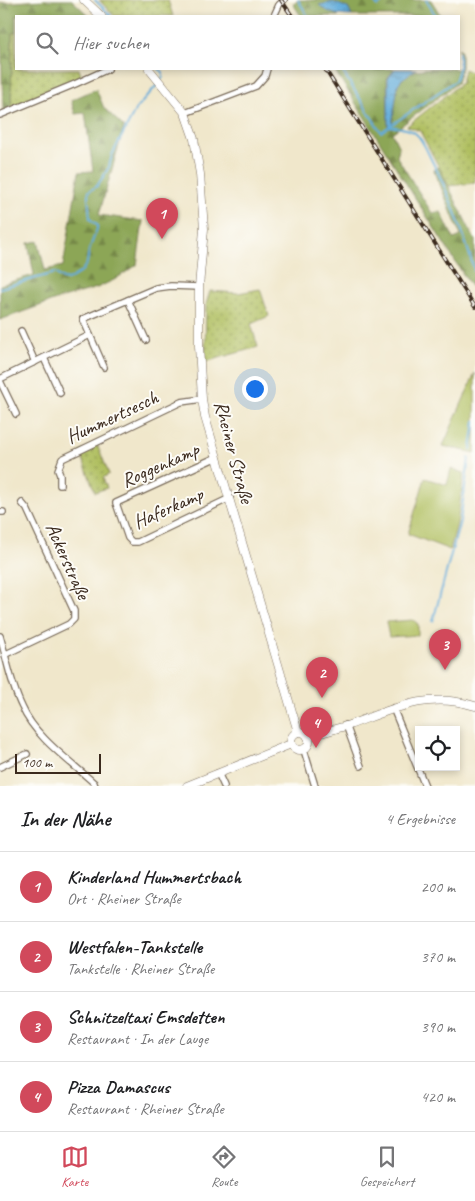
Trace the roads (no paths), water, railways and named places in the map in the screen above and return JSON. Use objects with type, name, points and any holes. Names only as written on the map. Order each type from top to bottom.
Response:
[{"type":"street","points":[[84,0],[100,15]]},
{"type":"street","points":[[274,15],[279,5],[284,0]]},
{"type":"street","points":[[3,114],[106,70]]},
{"type":"street","name":"Rheiner Straße","points":[[150,70],[185,114],[194,139],[203,201],[204,229],[199,287],[199,346],[205,417],[298,732]]},
{"type":"street","points":[[185,114],[256,86],[266,76],[267,70]]},
{"type":"street","points":[[104,367],[83,319],[156,288],[171,286],[199,287]]},
{"type":"street","points":[[128,300],[146,340]]},
{"type":"street","points":[[20,331],[35,362]]},
{"type":"street","points":[[16,414],[0,380],[90,335]]},
{"type":"street","points":[[44,358],[60,393]]},
{"type":"street","name":"Hummertsesch","points":[[60,485],[58,470],[62,458],[181,402],[202,399]]},
{"type":"street","name":"Roggenkamp","points":[[116,502],[217,458]]},
{"type":"street","name":"Haferkamp","points":[[116,502],[128,538],[132,542],[138,542],[230,498]]},
{"type":"street","name":"Ackerstraße","points":[[6,654],[70,624],[74,619],[74,612],[27,509],[22,503]]},
{"type":"street","points":[[0,636],[21,707],[34,727],[95,786]]},
{"type":"street","points":[[308,737],[346,726],[416,701],[432,699],[456,701],[475,706]]},
{"type":"street","points":[[393,708],[425,786]]},
{"type":"street","points":[[346,726],[361,766]]},
{"type":"street","points":[[291,744],[292,737],[298,732],[304,733],[308,737],[309,744],[304,750]]},
{"type":"street","points":[[291,744],[296,749],[304,750]]},
{"type":"street","points":[[187,786],[291,744]]},
{"type":"street","points":[[304,750],[315,786]]},
{"type":"street","points":[[0,767],[27,754]]},
{"type":"street","points":[[218,773],[224,786]]},
{"type":"water","points":[[333,2],[348,8],[352,15],[334,14],[319,5]]},
{"type":"water","points":[[394,70],[415,70],[398,84],[392,125],[388,128],[388,78]]},
{"type":"waterway","points":[[95,0],[110,15]]},
{"type":"waterway","points":[[298,0],[307,15]]},
{"type":"waterway","points":[[371,0],[378,6],[385,0]]},
{"type":"waterway","points":[[426,0],[435,15]]},
{"type":"waterway","points":[[160,70],[163,72],[161,80]]},
{"type":"waterway","points":[[342,70],[381,132],[455,81],[459,70]]},
{"type":"waterway","points":[[0,288],[55,273],[68,280],[81,272],[87,263],[89,250],[97,229],[97,225],[90,219],[89,191],[97,186],[109,167],[112,155],[136,109],[158,84]]},
{"type":"waterway","points":[[389,126],[412,131],[422,141],[450,201],[475,273]]},
{"type":"waterway","points":[[471,449],[475,421]]},
{"type":"waterway","points":[[433,621],[460,521],[469,458]]},
{"type":"railway","points":[[281,0],[291,15]]},
{"type":"railway","points":[[326,70],[475,307]]},
{"type":"place","name":"Kinderland Hummertsbach","points":[[162,239]]},
{"type":"place","name":"Schnitzeltaxi Emsdetten","points":[[445,670]]},
{"type":"place","name":"Westfalen-Tankstelle","points":[[322,698]]},
{"type":"place","name":"Pizza Damascus","points":[[316,748]]}]
